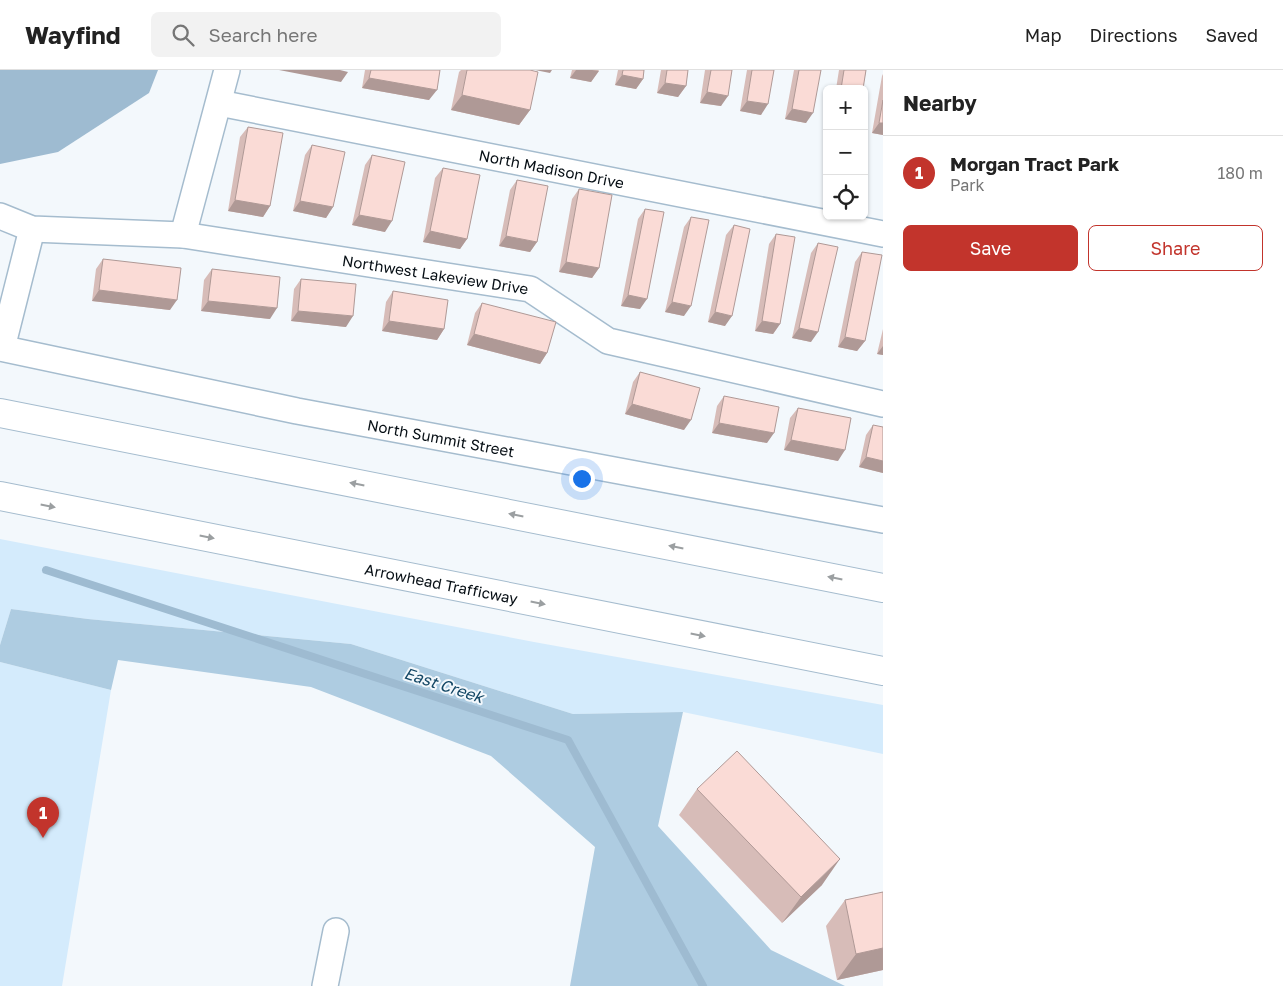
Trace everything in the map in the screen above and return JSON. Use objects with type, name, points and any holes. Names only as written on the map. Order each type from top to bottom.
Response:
[{"type":"highway","points":[[0,413],[883,588]]},
{"type":"highway","name":"Arrowhead Trafficway","points":[[0,496],[883,672]]},
{"type":"street","points":[[183,235],[220,103],[227,70]]},
{"type":"street","name":"North Madison Drive","points":[[220,103],[883,234]]},
{"type":"street","name":"Northwest Lakeview Drive","points":[[0,216],[32,229],[183,235],[530,289],[608,340],[883,404]]},
{"type":"street","points":[[1,348],[32,229]]},
{"type":"street","name":"North Summit Street","points":[[1,348],[297,411],[883,520]]},
{"type":"street","points":[[325,986],[336,931]]},
{"type":"shaded area","points":[[0,70],[158,70],[149,93],[58,152],[0,164]]},
{"type":"shaded area","points":[[0,539],[534,642],[883,705],[883,754],[683,712],[573,714],[351,644],[88,619],[11,609],[0,645]]},
{"type":"shaded area","points":[[11,609],[88,619],[351,644],[573,714],[683,712],[658,826],[771,950],[845,986],[570,986],[595,847],[491,756],[311,687],[118,660],[111,690],[0,662],[0,645]]},
{"type":"shaded area","points":[[0,662],[111,690],[62,986],[0,986]]},
{"type":"building","points":[[371,70],[440,70],[437,90],[369,78]]},
{"type":"building","points":[[467,70],[530,70],[538,72],[530,110],[462,95]]},
{"type":"building","points":[[623,70],[644,70],[643,79],[622,75]]},
{"type":"building","points":[[667,70],[688,70],[686,86],[665,83]]},
{"type":"building","points":[[711,70],[732,70],[728,96],[707,92]]},
{"type":"building","points":[[752,70],[774,70],[768,104],[747,101]]},
{"type":"building","points":[[799,70],[821,70],[813,113],[792,109]]},
{"type":"building","points":[[844,70],[866,70],[864,85],[842,85]]},
{"type":"building","points":[[883,100],[883,123],[879,123]]},
{"type":"building","points":[[248,127],[283,133],[270,206],[235,200]]},
{"type":"building","points":[[312,145],[345,152],[333,207],[300,201]]},
{"type":"building","points":[[372,155],[405,162],[392,221],[359,215]]},
{"type":"building","points":[[443,168],[480,175],[467,239],[430,231]]},
{"type":"building","points":[[517,180],[548,186],[537,242],[506,236]]},
{"type":"building","points":[[579,189],[612,195],[599,268],[566,262]]},
{"type":"building","points":[[645,209],[664,212],[647,299],[628,295]]},
{"type":"building","points":[[691,217],[709,220],[691,306],[672,302]]},
{"type":"building","points":[[734,225],[750,229],[732,316],[715,312]]},
{"type":"building","points":[[776,234],[795,237],[780,324],[762,321]]},
{"type":"building","points":[[818,243],[838,247],[818,332],[799,328]]},
{"type":"building","points":[[862,252],[882,255],[865,341],[845,337]]},
{"type":"building","points":[[103,259],[181,268],[177,300],[99,290]]},
{"type":"building","points":[[212,269],[280,277],[277,308],[208,301]]},
{"type":"building","points":[[301,279],[356,284],[353,316],[298,311]]},
{"type":"building","points":[[393,291],[448,300],[444,329],[389,321]]},
{"type":"building","points":[[482,303],[556,322],[547,353],[474,334]]},
{"type":"building","points":[[640,372],[700,388],[691,420],[632,404]]},
{"type":"building","points":[[724,396],[779,407],[774,433],[719,423]]},
{"type":"building","points":[[798,408],[851,418],[845,450],[791,440]]},
{"type":"building","points":[[873,425],[883,427],[883,461],[866,457]]},
{"type":"building","points":[[737,751],[840,859],[801,897],[697,789]]},
{"type":"building","points":[[883,892],[883,948],[856,954],[845,900]]},
{"type":"waterway","name":"East Creek","points":[[46,570],[568,740],[703,986]]},
{"type":"place","name":"Morgan Tract Park","points":[[43,838]]}]
